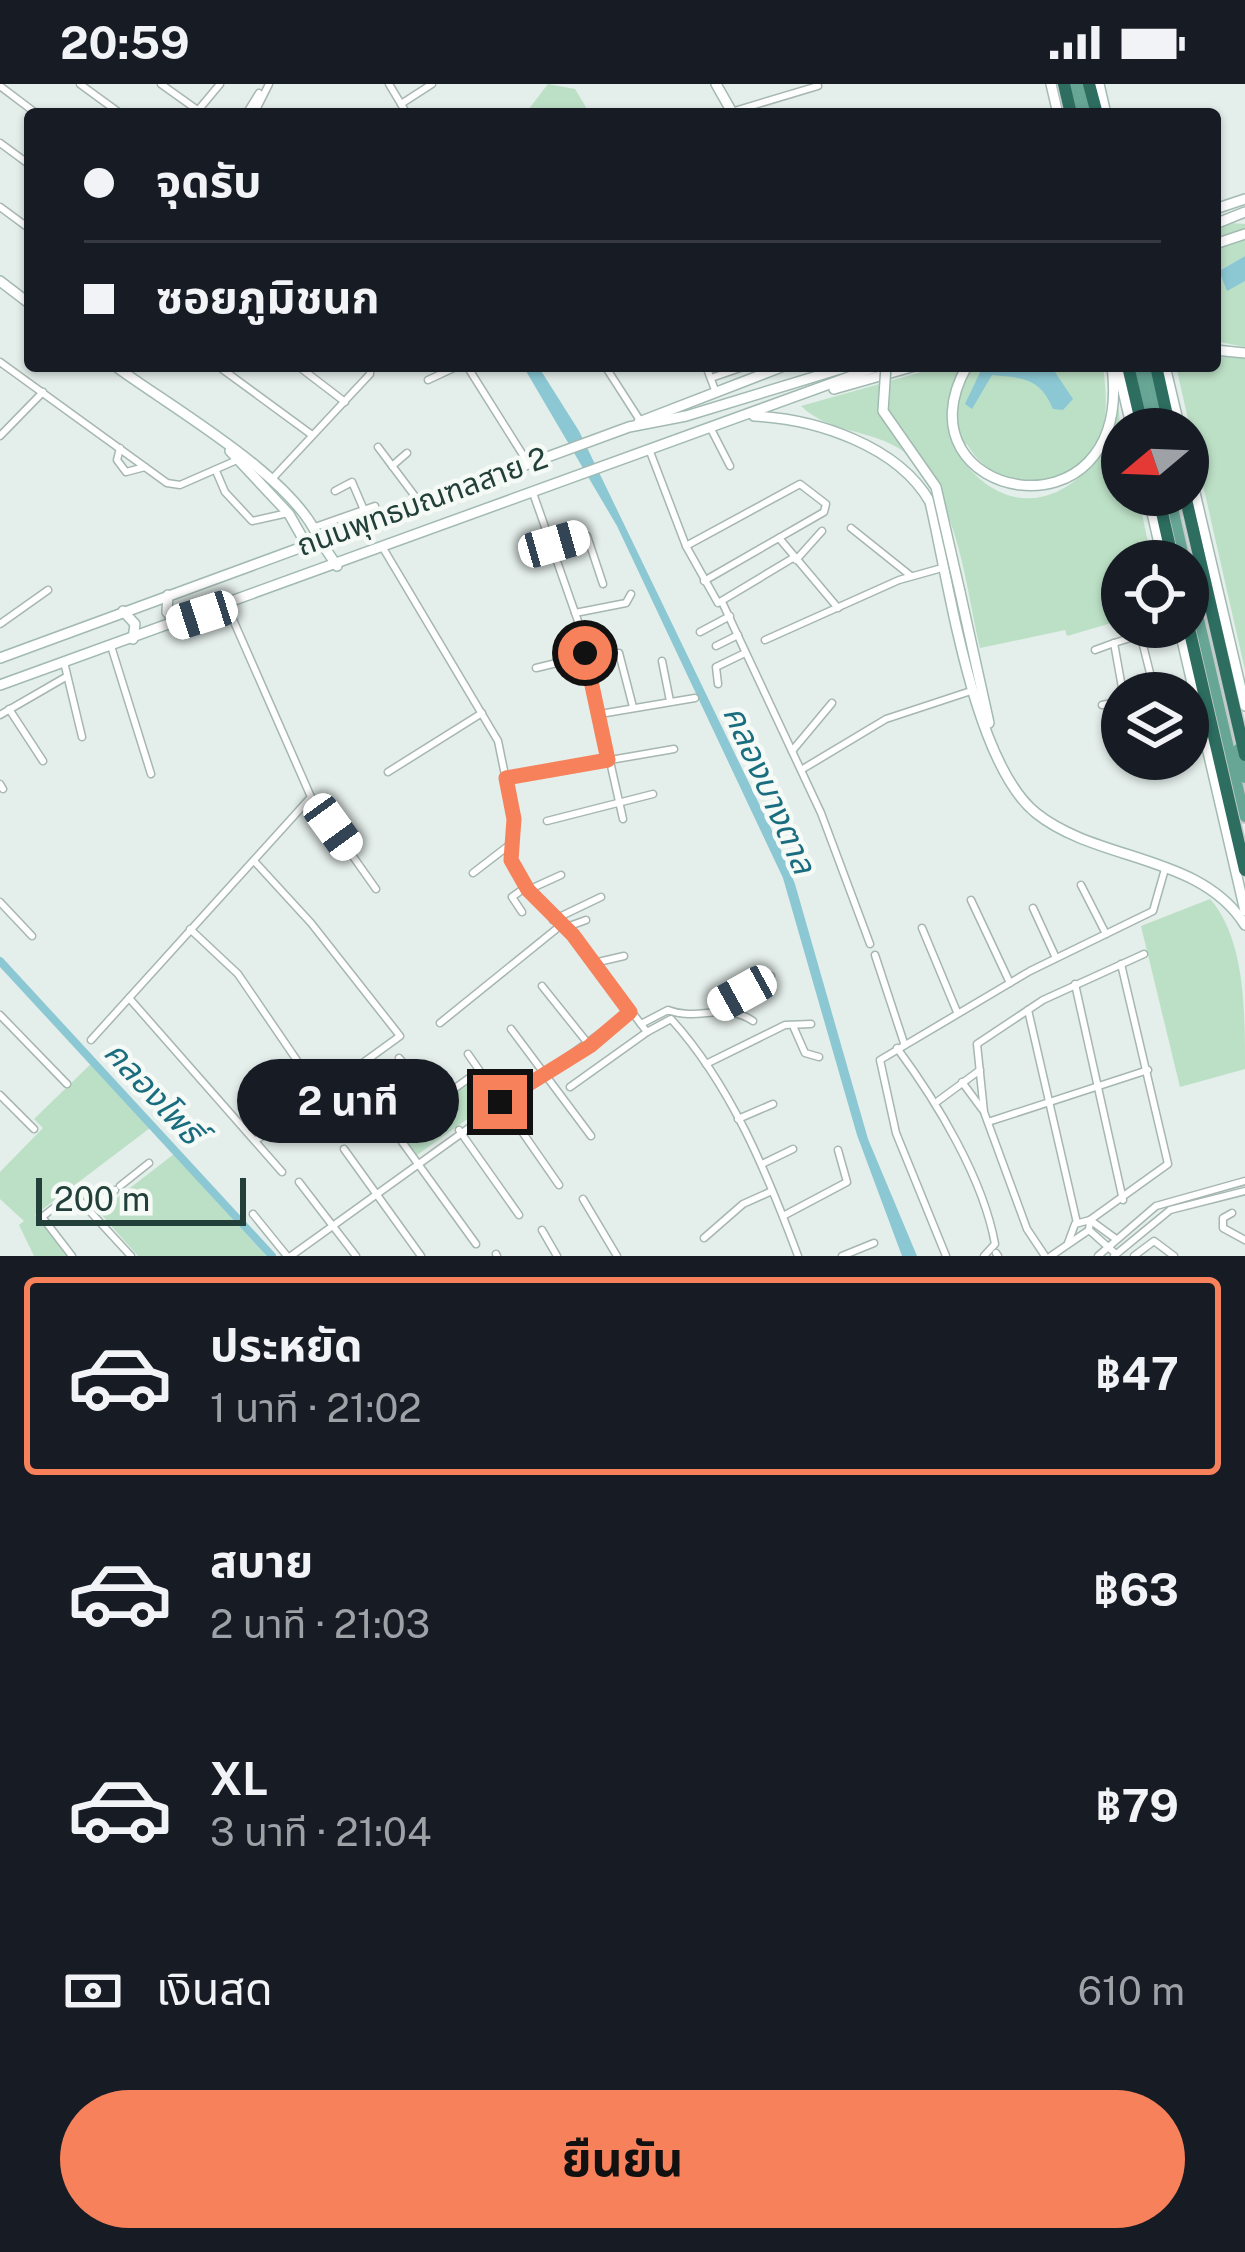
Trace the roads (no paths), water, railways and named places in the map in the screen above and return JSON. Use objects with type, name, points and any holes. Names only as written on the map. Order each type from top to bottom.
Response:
[{"type":"highway","points":[[1129,372],[1138,408]]},
{"type":"highway","points":[[1153,372],[1162,408]]},
{"type":"highway","points":[[1187,516],[1245,755]]},
{"type":"highway","points":[[1194,648],[1245,870]]},
{"type":"main road","points":[[0,281],[24,299]]},
{"type":"main road","points":[[123,372],[272,479],[320,534],[337,566]]},
{"type":"main road","points":[[629,427],[713,384],[760,372]]},
{"type":"main road","name":"ถนนพุทธมณฑลสาย 2","points":[[0,658],[306,544],[320,534],[420,503],[567,448],[830,372]]},
{"type":"main road","name":"ถนนพุทธมณฑลสาย 2","points":[[0,685],[866,372]]},
{"type":"main road","points":[[882,372],[883,411],[936,487],[987,708],[988,740]]},
{"type":"main road","points":[[799,397],[893,372]]},
{"type":"main road","points":[[964,372],[956,390],[953,425],[963,450],[988,477],[1031,489],[1060,482],[1086,466],[1110,420],[1114,372]]},
{"type":"main road","points":[[1117,372],[1126,408]]},
{"type":"main road","points":[[1140,372],[1149,408]]},
{"type":"main road","points":[[1166,372],[1175,408]]},
{"type":"main road","points":[[743,416],[802,424],[895,459],[929,502],[988,740],[1009,782],[1035,812],[1065,830],[1212,890],[1245,925]]},
{"type":"main road","points":[[229,449],[288,513],[306,544]]},
{"type":"main road","points":[[263,489],[272,479]]},
{"type":"main road","points":[[1187,516],[1245,778]]},
{"type":"main road","points":[[1200,516],[1245,706]]},
{"type":"main road","points":[[168,595],[166,610],[177,623]]},
{"type":"main road","points":[[123,610],[134,624],[134,639]]},
{"type":"main road","points":[[1206,648],[1245,818]]},
{"type":"main road","points":[[1209,773],[1245,911]]},
{"type":"street","points":[[80,84],[114,108]]},
{"type":"street","points":[[161,84],[192,108]]},
{"type":"street","points":[[253,106],[258,106],[269,84]]},
{"type":"street","points":[[389,84],[403,108]]},
{"type":"street","points":[[401,104],[426,85]]},
{"type":"street","points":[[0,86],[29,108]]},
{"type":"street","points":[[748,108],[818,86]]},
{"type":"street","points":[[253,106],[259,93]]},
{"type":"street","points":[[0,362],[172,485],[237,460]]},
{"type":"street","points":[[226,372],[312,435]]},
{"type":"street","points":[[306,372],[345,402]]},
{"type":"street","points":[[272,479],[370,372]]},
{"type":"street","points":[[428,380],[445,372]]},
{"type":"street","points":[[471,372],[528,463]]},
{"type":"street","points":[[609,372],[641,422]]},
{"type":"street","points":[[708,372],[713,384],[735,372]]},
{"type":"street","points":[[0,436],[43,392]]},
{"type":"street","points":[[710,428],[730,466]]},
{"type":"street","points":[[378,447],[420,503]]},
{"type":"street","points":[[120,448],[117,460],[126,472],[146,467]]},
{"type":"street","points":[[650,449],[686,546],[730,616],[801,770],[869,944]]},
{"type":"street","points":[[392,466],[407,453]]},
{"type":"street","points":[[216,471],[225,492],[252,521],[288,513]]},
{"type":"street","points":[[334,491],[352,482],[364,510]]},
{"type":"street","points":[[686,546],[804,483],[826,508],[704,581]]},
{"type":"street","points":[[532,491],[575,613],[623,819]]},
{"type":"street","points":[[320,534],[375,506]]},
{"type":"street","points":[[851,527],[911,576]]},
{"type":"street","points":[[723,604],[794,559],[822,531]]},
{"type":"street","points":[[554,544],[587,536],[603,584]]},
{"type":"street","points":[[779,538],[838,608]]},
{"type":"street","points":[[383,548],[498,741],[514,819],[508,845],[527,888],[647,1032]]},
{"type":"street","points":[[765,640],[911,576],[946,567]]},
{"type":"street","points":[[0,624],[48,590]]},
{"type":"street","points":[[575,613],[626,603],[632,594]]},
{"type":"street","points":[[227,606],[311,797],[376,889]]},
{"type":"street","points":[[700,632],[730,616]]},
{"type":"street","points":[[716,646],[738,635]]},
{"type":"street","points":[[111,646],[151,774]]},
{"type":"street","points":[[1095,650],[1101,648]]},
{"type":"street","points":[[718,684],[716,667],[745,653]]},
{"type":"street","points":[[536,668],[585,654],[620,654],[633,707]]},
{"type":"street","points":[[662,661],[670,701]]},
{"type":"street","points":[[64,662],[82,737]]},
{"type":"street","points":[[0,715],[66,677]]},
{"type":"street","points":[[801,770],[886,718],[975,690]]},
{"type":"street","points":[[600,714],[695,698]]},
{"type":"street","points":[[792,751],[832,703]]},
{"type":"street","points":[[9,709],[43,761]]},
{"type":"street","points":[[388,772],[482,713]]},
{"type":"street","points":[[506,778],[674,749]]},
{"type":"street","points":[[547,821],[653,794]]},
{"type":"street","points":[[91,1040],[311,797]]},
{"type":"street","points":[[473,873],[508,845]]},
{"type":"street","points":[[255,862],[311,923],[400,1036],[255,1142]]},
{"type":"street","points":[[946,1256],[896,1132],[880,1060],[1010,983],[1153,911],[1165,869]]},
{"type":"street","points":[[522,912],[512,897],[561,875]]},
{"type":"street","points":[[1082,885],[1106,934]]},
{"type":"street","points":[[440,1023],[559,925],[601,897]]},
{"type":"street","points":[[971,900],[1010,983]]},
{"type":"street","points":[[0,902],[32,936]]},
{"type":"street","points":[[1033,908],[1056,958]]},
{"type":"street","points":[[559,925],[586,920]]},
{"type":"street","points":[[922,928],[958,1012]]},
{"type":"street","points":[[190,929],[238,974],[339,1122]]},
{"type":"street","points":[[984,1112],[979,1040],[1027,1009],[1144,954]]},
{"type":"street","points":[[875,955],[900,1045],[957,1148],[988,1220],[995,1244],[984,1256]]},
{"type":"street","points":[[594,964],[624,956]]},
{"type":"street","points":[[1077,1223],[1123,1200],[1167,1167],[1121,964]]},
{"type":"street","points":[[641,1024],[668,1010],[690,1018],[712,1010],[771,976]]},
{"type":"street","points":[[1075,984],[1123,1200]]},
{"type":"street","points":[[542,986],[590,1046]]},
{"type":"street","points":[[129,998],[282,1172]]},
{"type":"street","points":[[1027,1009],[1077,1223],[1068,1243]]},
{"type":"street","points":[[712,1010],[735,1011],[753,1021]]},
{"type":"street","points":[[254,1214],[289,1256],[459,1130],[590,1046],[630,1012]]},
{"type":"street","points":[[0,1016],[67,1084]]},
{"type":"street","points":[[570,1087],[671,1019],[706,1064],[739,1119],[798,1256]]},
{"type":"street","points":[[706,1064],[785,1025],[811,1024]]},
{"type":"street","points":[[794,1028],[805,1053],[819,1057]]},
{"type":"street","points":[[511,1029],[591,1136]]},
{"type":"street","points":[[468,1054],[559,1185]]},
{"type":"street","points":[[399,1058],[436,1101]]},
{"type":"street","points":[[938,1101],[980,1070]]},
{"type":"street","points":[[988,1122],[1048,1098],[1148,1070]]},
{"type":"street","points":[[395,1131],[478,1071]]},
{"type":"street","points":[[962,1082],[984,1112],[1027,1229],[1048,1256],[1089,1230]]},
{"type":"street","points":[[0,1095],[34,1129]]},
{"type":"street","points":[[739,1119],[773,1104]]},
{"type":"street","points":[[387,1121],[476,1244]]},
{"type":"street","points":[[459,1130],[519,1215]]},
{"type":"street","points":[[344,1149],[421,1256]]},
{"type":"street","points":[[762,1164],[793,1149]]},
{"type":"street","points":[[783,1216],[847,1182],[838,1150]]},
{"type":"street","points":[[90,1209],[149,1162]]},
{"type":"street","points":[[1098,1256],[1164,1201],[1245,1181]]},
{"type":"street","points":[[299,1182],[356,1256]]},
{"type":"street","points":[[1229,1185],[1232,1195]]},
{"type":"street","points":[[704,1238],[743,1204],[772,1191]]},
{"type":"street","points":[[1089,1230],[1115,1255],[1170,1210],[1245,1191]]},
{"type":"street","points":[[72,1256],[42,1216],[73,1193],[131,1256]]},
{"type":"street","points":[[584,1199],[617,1256]]},
{"type":"street","points":[[1232,1213],[1223,1219],[1223,1228],[1245,1240]]},
{"type":"street","points":[[1090,1220],[1124,1247]]},
{"type":"street","points":[[1089,1230],[1090,1220]]},
{"type":"street","points":[[542,1230],[557,1256]]},
{"type":"street","points":[[1134,1256],[1154,1241],[1174,1256]]},
{"type":"street","points":[[842,1256],[864,1252],[874,1243]]},
{"type":"water","points":[[1245,256],[1245,281],[1227,291],[1221,270]]},
{"type":"water","points":[[527,372],[542,372],[579,431],[778,843],[795,884],[868,1139],[917,1256],[902,1256],[857,1135],[783,878],[617,526]]},
{"type":"water","points":[[980,372],[1055,372],[1073,399],[1063,410],[1053,409],[1036,385],[992,375],[972,409],[965,404]]},
{"type":"waterway","name":"คลองโพธิ์","points":[[0,961],[272,1256]]},
{"type":"water label","name":"คลองบางตาล","points":[[770,789]]}]
